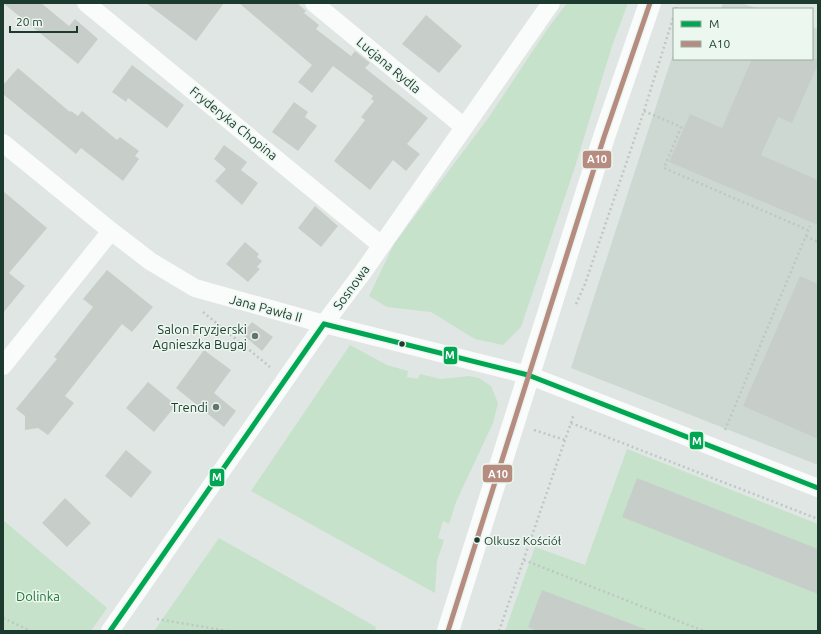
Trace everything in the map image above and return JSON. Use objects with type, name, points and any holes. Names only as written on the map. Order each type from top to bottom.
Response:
[{"type":"street","name":"Fryderyka Chopina","points":[[86,3],[381,244]]},
{"type":"street","name":"Lucjana Rydla","points":[[314,3],[464,127]]},
{"type":"street","name":"Sosnowa","points":[[110,631],[324,324],[551,3]]},
{"type":"street","points":[[448,631],[604,137],[650,3]]},
{"type":"street","name":"Jana Pawła II","points":[[3,143],[110,231],[150,261],[195,288],[324,324],[528,374],[818,488]]},
{"type":"street","points":[[3,366],[110,231]]},
{"type":"path","points":[[574,311],[585,284],[644,111],[673,18]]},
{"type":"path","points":[[644,111],[681,127],[664,168],[808,230]]},
{"type":"path","points":[[723,434],[810,226]]},
{"type":"path","points":[[806,236],[818,242]]},
{"type":"path","points":[[197,307],[272,369]]},
{"type":"path","points":[[499,631],[577,408]]},
{"type":"path","points":[[571,423],[818,519]]},
{"type":"path","points":[[524,560],[704,631]]},
{"type":"path","points":[[3,618],[28,630]]},
{"type":"path","points":[[157,619],[228,631]]},
{"type":"shaded area","points":[[723,3],[741,3],[756,8],[721,8]]},
{"type":"shaded area","points":[[813,27],[818,29],[818,465],[571,368],[673,54],[673,60],[813,60]]},
{"type":"green space","points":[[567,3],[628,3],[612,46],[575,167],[521,327],[503,345],[475,339],[431,312],[387,307],[369,296],[394,244],[489,117],[546,31]]},
{"type":"green space","points":[[350,345],[387,365],[408,371],[407,377],[418,379],[420,374],[441,379],[469,376],[479,378],[491,386],[498,403],[493,423],[456,502],[449,524],[443,521],[438,538],[444,540],[437,561],[435,593],[251,491]]},
{"type":"green space","points":[[627,449],[818,524],[818,631],[505,631],[535,547],[585,565]]},
{"type":"green space","name":"Dolinka","points":[[3,520],[107,608],[91,631],[3,631]]},
{"type":"green space","points":[[219,538],[376,627],[375,631],[154,631]]},
{"type":"building","points":[[3,3],[41,3],[69,26],[75,19],[98,39],[78,64]]},
{"type":"building","points":[[146,3],[224,3],[196,41]]},
{"type":"building","points":[[239,3],[297,3],[306,11],[304,13],[319,25],[316,29],[351,56],[355,51],[370,63],[365,68],[428,118],[407,144],[420,154],[406,171],[393,160],[370,190],[334,161],[365,120],[361,117],[374,101],[371,99],[373,96],[333,66],[312,93],[298,82],[312,65]]},
{"type":"building","points":[[426,15],[462,46],[439,73],[402,44]]},
{"type":"building","points":[[818,59],[818,64],[792,123],[778,117],[761,155],[818,180],[818,225],[669,162],[690,114],[722,128],[752,60]]},
{"type":"building","points":[[132,65],[184,105],[167,128],[128,98],[126,102],[112,92]]},
{"type":"building","points":[[18,68],[70,112],[71,111],[78,116],[82,111],[117,140],[120,137],[139,151],[135,156],[139,159],[123,181],[81,148],[76,154],[3,94],[3,85]]},
{"type":"building","points":[[294,102],[308,112],[305,117],[317,126],[298,151],[272,132]]},
{"type":"building","points":[[224,145],[247,162],[241,170],[258,183],[242,205],[215,181],[226,169],[214,159]]},
{"type":"building","points":[[3,191],[47,228],[9,273],[25,286],[3,313]]},
{"type":"building","points":[[315,206],[338,226],[321,247],[298,228]]},
{"type":"building","points":[[245,242],[259,254],[257,257],[262,261],[257,267],[260,269],[248,282],[226,264]]},
{"type":"building","points":[[107,270],[153,307],[132,332],[122,324],[65,396],[74,403],[48,435],[38,428],[25,430],[25,416],[16,409],[57,359],[54,357],[93,307],[83,299]]},
{"type":"building","points":[[800,276],[818,284],[818,439],[743,406]]},
{"type":"building","points":[[252,322],[273,337],[262,351],[242,334]]},
{"type":"building","points":[[204,350],[231,370],[214,393],[236,411],[224,427],[176,388]]},
{"type":"building","points":[[148,382],[176,405],[154,432],[126,408]]},
{"type":"building","points":[[126,450],[152,472],[131,498],[105,476]]},
{"type":"building","points":[[637,478],[818,549],[818,594],[622,517]]},
{"type":"building","points":[[65,498],[91,523],[67,547],[42,523]]},
{"type":"building","points":[[542,590],[645,629],[645,631],[537,631],[528,627]]},
{"type":"transit line","name":"A10","points":[[448,631],[604,137],[650,3]]},
{"type":"transit line","name":"M","points":[[324,324],[528,375],[818,488]]},
{"type":"transit line","name":"M","points":[[110,631],[324,324]]},
{"type":"place","name":"Salon Fryzjerski Agnieszka Bugaj","points":[[255,336]]},
{"type":"place","name":"Trendi","points":[[216,407]]},
{"type":"place","name":"Olkusz Kościół","points":[[477,540]]}]
